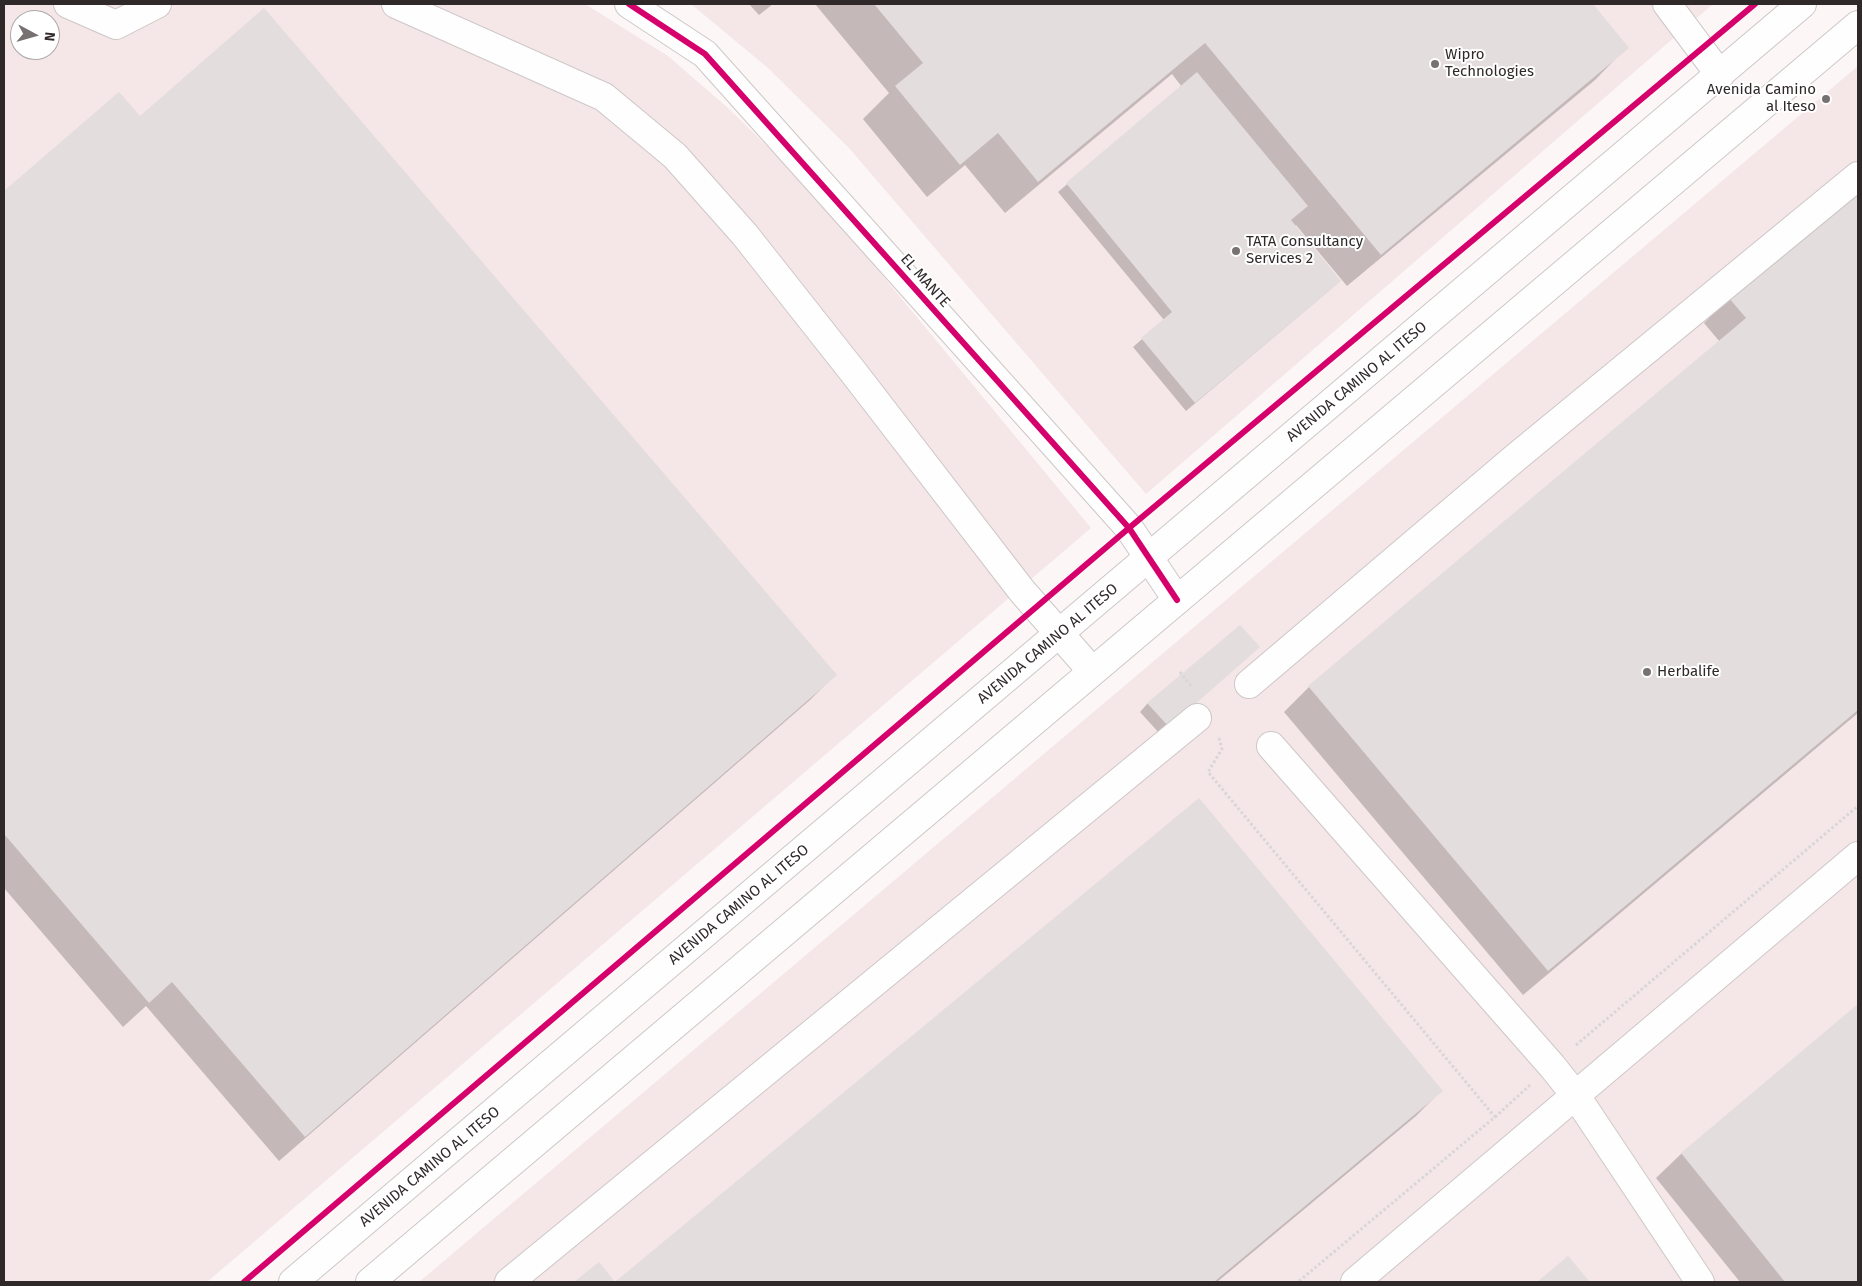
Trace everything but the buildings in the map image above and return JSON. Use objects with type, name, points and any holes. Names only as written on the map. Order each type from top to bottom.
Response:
[{"type":"main road","points":[[68,4],[116,25],[157,4]]},
{"type":"main road","points":[[396,4],[604,97],[675,156],[745,235],[1022,591],[1092,671]]},
{"type":"main road","name":"EL MANTE","points":[[629,4],[705,54],[1129,528],[1177,600]]},
{"type":"main road","points":[[1667,4],[1720,74]]},
{"type":"main road","name":"AVENIDA CAMINO AL ITESO","points":[[293,1282],[1802,4]]},
{"type":"main road","points":[[370,1282],[1858,25]]},
{"type":"main road","points":[[1249,684],[1515,458],[1858,176]]},
{"type":"main road","points":[[509,1282],[1197,705]]},
{"type":"main road","points":[[1271,746],[1552,1066],[1576,1096],[1700,1282]]},
{"type":"main road","points":[[1355,1282],[1858,856]]},
{"type":"path","points":[[1180,672],[1197,705]]},
{"type":"path","points":[[1218,735],[1222,749],[1208,772],[1495,1117]]},
{"type":"path","points":[[1298,1282],[1495,1117],[1552,1066],[1858,806]]},
{"type":"shaded area","points":[[4,4],[585,4],[668,56],[728,108],[811,189],[1091,528],[207,1282],[4,1282]]},
{"type":"shaded area","points":[[691,4],[1713,4],[1146,494],[849,148],[768,68]]},
{"type":"shaded area","points":[[1858,66],[1858,1282],[419,1282]]},
{"type":"cycle path","points":[[629,4],[705,54],[1129,528],[1177,600]]},
{"type":"cycle path","points":[[244,1282],[1129,528],[1755,4]]},
{"type":"place","name":"Wipro Technologies","points":[[1435,64]]},
{"type":"place","name":"Avenida Camino al Iteso","points":[[1826,99]]},
{"type":"place","name":"TATA Consultancy Services 2","points":[[1236,251]]},
{"type":"place","name":"Herbalife","points":[[1647,672]]}]
